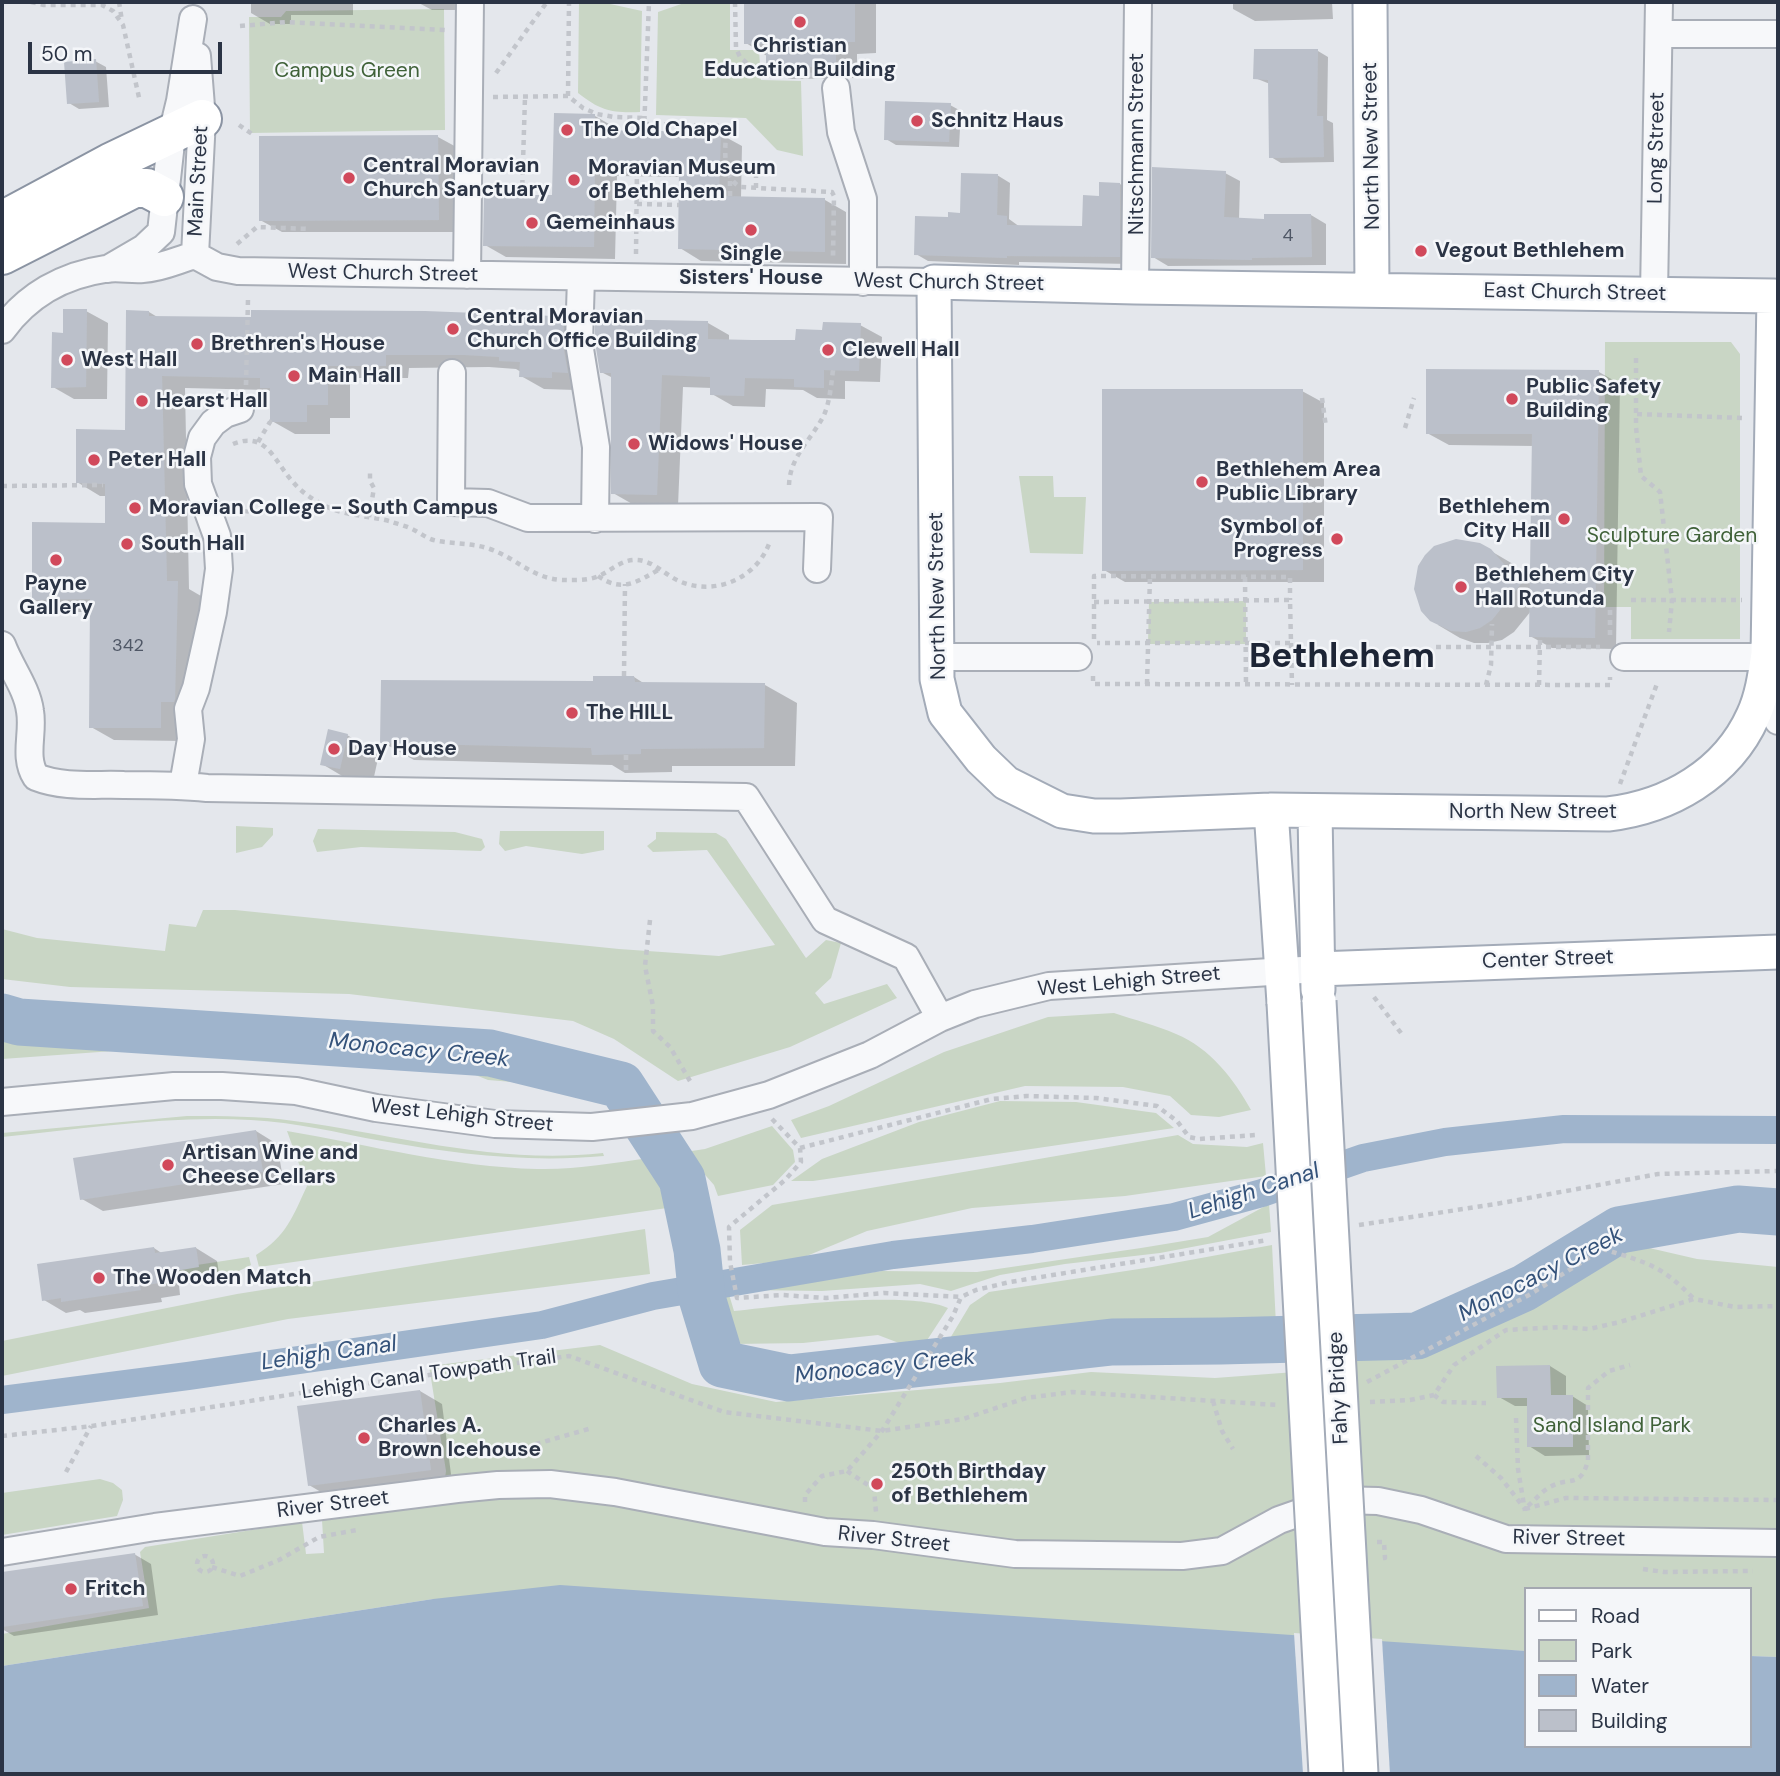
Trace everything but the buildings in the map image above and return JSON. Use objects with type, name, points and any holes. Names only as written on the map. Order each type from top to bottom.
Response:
[{"type":"highway","points":[[2,255],[118,178],[187,126]]},
{"type":"highway","points":[[118,178],[134,188],[147,188],[164,197]]},
{"type":"highway","points":[[2,221],[118,178]]},
{"type":"main road","name":"North New Street","points":[[1370,2],[1372,290]]},
{"type":"main road","name":"West Church Street","points":[[934,282],[1372,290]]},
{"type":"main road","name":"North New Street","points":[[934,282],[937,679],[945,713],[981,759],[1006,783],[1062,811],[1121,817],[1271,810],[1608,814],[1637,811],[1698,783],[1721,763],[1754,716],[1768,654],[1776,296]]},
{"type":"main road","name":"East Church Street","points":[[1372,290],[1776,296]]},
{"type":"main road","points":[[1271,810],[1282,970]]},
{"type":"main road","points":[[1315,811],[1318,985]]},
{"type":"main road","name":"Center Street","points":[[1318,985],[1778,951]]},
{"type":"main road","name":"Fahy Bridge","points":[[1282,970],[1326,1774]]},
{"type":"main road","name":"Fahy Bridge","points":[[1318,985],[1360,1774]]},
{"type":"street","points":[[467,275],[470,2]]},
{"type":"street","name":"Nitschmann Street","points":[[1135,287],[1138,2]]},
{"type":"street","name":"Long Street","points":[[1654,294],[1659,2]]},
{"type":"street","name":"Main Street","points":[[108,268],[142,269],[167,265],[195,255],[187,126],[180,101],[193,10]]},
{"type":"street","points":[[1659,34],[1778,34]]},
{"type":"street","points":[[836,88],[841,132],[863,199],[863,282]]},
{"type":"street","name":"Main Street","points":[[2,330],[18,310],[47,288],[108,268],[144,248],[161,232],[164,197],[187,126]]},
{"type":"street","name":"West Church Street","points":[[195,255],[217,267],[237,271],[934,282]]},
{"type":"street","points":[[581,277],[579,343],[596,447],[595,519]]},
{"type":"street","points":[[452,373],[451,502],[488,503],[528,519],[819,517],[817,569]]},
{"type":"street","points":[[183,785],[191,739],[188,709],[196,688],[214,612],[219,569],[217,536],[198,484],[197,457],[202,438],[213,423],[225,414],[240,409]]},
{"type":"street","points":[[2,645],[26,695],[30,711],[29,749],[32,770],[36,776],[55,782],[80,785],[183,785],[221,789],[746,797],[825,920],[906,957],[940,1018]]},
{"type":"street","points":[[1617,665],[1666,657],[1751,657],[1768,654],[1778,722]]},
{"type":"street","points":[[937,657],[1086,664]]},
{"type":"street","name":"West Lehigh Street","points":[[2,1102],[174,1086],[222,1086],[296,1091],[376,1108],[495,1124],[592,1127],[692,1116],[752,1100],[870,1055],[975,1003],[1049,986],[1282,970],[1318,985]]},
{"type":"street","name":"River Street","points":[[2,1552],[155,1527],[498,1485],[550,1484],[615,1492],[825,1532],[873,1535],[1015,1554],[1182,1556],[1222,1550],[1279,1520],[1336,1500],[1378,1502],[1420,1510],[1506,1539],[1778,1544]]},
{"type":"path","points":[[31,2],[44,5],[102,5],[114,11],[123,25]]},
{"type":"path","points":[[119,2],[139,102]]},
{"type":"path","points":[[470,97],[496,72],[547,2]]},
{"type":"path","points":[[568,96],[569,2]]},
{"type":"path","points":[[649,2],[644,128],[727,127],[727,172],[740,187],[831,192],[834,196],[833,261]]},
{"type":"path","points":[[734,2],[736,48],[740,57],[749,65],[761,75],[819,75],[828,78],[836,88]]},
{"type":"path","points":[[240,26],[287,22],[445,30]]},
{"type":"path","points":[[470,97],[568,96],[583,108],[597,114],[644,118]]},
{"type":"path","points":[[522,195],[525,97]]},
{"type":"path","points":[[239,125],[255,136]]},
{"type":"path","points":[[755,188],[756,164]]},
{"type":"path","points":[[636,258],[637,165]]},
{"type":"path","points":[[730,178],[730,196]]},
{"type":"path","points":[[637,204],[679,205]]},
{"type":"path","points":[[236,245],[257,227],[310,229]]},
{"type":"path","points":[[240,409],[248,379],[248,299]]},
{"type":"path","points":[[1608,814],[1666,657],[1672,600],[1660,492],[1641,476],[1636,358]]},
{"type":"path","points":[[789,485],[791,471],[799,452],[824,415],[833,370]]},
{"type":"path","points":[[1322,398],[1326,427]]},
{"type":"path","points":[[1405,428],[1414,398]]},
{"type":"path","points":[[1637,414],[1742,418]]},
{"type":"path","points":[[258,442],[270,422]]},
{"type":"path","points":[[369,517],[374,488],[370,481],[370,471]]},
{"type":"path","points":[[2,486],[103,485]]},
{"type":"path","points":[[598,576],[616,586],[637,582],[660,569]]},
{"type":"path","points":[[1291,643],[1094,643],[1094,576],[1290,577],[1292,685]]},
{"type":"path","points":[[1147,684],[1150,576]]},
{"type":"path","points":[[1245,576],[1246,685]]},
{"type":"path","points":[[624,676],[625,584]]},
{"type":"path","points":[[1094,602],[1290,600]]},
{"type":"path","points":[[1631,600],[1769,600]]},
{"type":"path","points":[[1436,647],[1610,647],[1610,610]]},
{"type":"path","points":[[1486,685],[1491,665],[1492,624]]},
{"type":"path","points":[[1539,685],[1540,640]]},
{"type":"path","points":[[1086,664],[1093,684],[1246,685],[1610,685],[1617,665]]},
{"type":"path","points":[[626,755],[626,775]]},
{"type":"path","points":[[650,920],[645,966],[653,1006],[653,1031],[670,1047],[690,1081]]},
{"type":"path","points":[[1374,998],[1404,1037]]},
{"type":"path","points":[[800,1148],[992,1099],[1027,1096],[1096,1098],[1157,1106],[1177,1121],[1189,1137],[1199,1139],[1256,1135]]},
{"type":"path","points":[[752,1100],[800,1148],[801,1162],[785,1180],[729,1227],[730,1262],[737,1298],[782,1295],[826,1298],[884,1293],[961,1297]]},
{"type":"path","points":[[1363,1384],[1529,1295],[1603,1249],[1654,1265],[1672,1276],[1694,1299]]},
{"type":"path","points":[[802,1528],[805,1495],[822,1476],[847,1471],[881,1431],[953,1316]]},
{"type":"path","name":"Lehigh Canal Towpath Trail","points":[[2,1436],[92,1426],[326,1389],[569,1356],[724,1412],[881,1431]]},
{"type":"path","points":[[1525,1509],[1549,1487],[1577,1481],[1585,1471],[1588,1460],[1588,1388],[1609,1371],[1630,1364]]},
{"type":"path","points":[[1434,1395],[1443,1402],[1486,1403]]},
{"type":"path","points":[[1213,1401],[1222,1431],[1233,1449]]},
{"type":"path","points":[[1506,1539],[1522,1524],[1525,1509],[1518,1469],[1516,1418]]},
{"type":"path","points":[[66,1472],[92,1426]]},
{"type":"path","points":[[1588,1427],[1627,1426]]},
{"type":"path","points":[[506,1460],[536,1444],[592,1428]]},
{"type":"path","points":[[1476,1456],[1501,1478],[1525,1509]]},
{"type":"path","points":[[847,1471],[874,1489],[877,1516],[873,1535]]},
{"type":"path","points":[[1525,1509],[1566,1498],[1778,1500]]},
{"type":"path","points":[[212,1567],[240,1576],[279,1560],[319,1537]]},
{"type":"green space","points":[[579,2],[601,2],[642,11],[640,112],[607,110],[578,93]]},
{"type":"green space","points":[[687,2],[730,2],[730,50],[759,50],[761,80],[801,81],[803,156],[777,150],[746,118],[656,115],[658,12]]},
{"type":"green space","name":"Campus Green","points":[[444,9],[445,130],[250,133],[249,17],[281,17],[286,11]]},
{"type":"green space","name":"Sculpture Garden","points":[[1605,342],[1731,342],[1740,354],[1740,639],[1631,639],[1631,607],[1604,607]]},
{"type":"green space","points":[[1019,476],[1053,476],[1054,497],[1086,497],[1083,554],[1030,553]]},
{"type":"green space","points":[[1246,601],[1246,644],[1148,644],[1149,602]]},
{"type":"green space","points":[[236,826],[273,828],[273,835],[262,847],[236,853]]},
{"type":"green space","points":[[318,829],[455,832],[482,839],[485,847],[481,851],[361,847],[317,852],[313,841]]},
{"type":"green space","points":[[500,831],[604,831],[604,850],[582,854],[526,846],[505,851],[499,844]]},
{"type":"green space","points":[[656,832],[716,833],[726,839],[806,958],[826,940],[841,943],[831,978],[815,993],[824,1004],[887,984],[897,998],[790,1047],[678,1081],[614,1039],[573,1021],[349,994],[70,987],[2,979],[2,929],[37,938],[165,951],[169,924],[196,927],[203,910],[235,910],[619,949],[719,956],[775,945],[707,850],[653,852],[647,846],[656,839]]},
{"type":"green space","points":[[1114,1013],[1168,1031],[1200,1047],[1229,1076],[1251,1110],[1219,1117],[1191,1115],[1170,1096],[1123,1087],[1025,1086],[801,1138],[791,1120],[829,1106],[944,1052],[1048,1017]]},
{"type":"green space","points":[[2,1034],[81,1039],[189,1039],[257,1043],[495,1065],[561,1086],[488,1080],[453,1066],[211,1044],[2,1059]]},
{"type":"green space","points":[[1000,1101],[1076,1102],[1156,1113],[1174,1128],[813,1181],[791,1181],[822,1159],[919,1122]]},
{"type":"green space","points":[[187,1116],[281,1119],[486,1152],[563,1156],[603,1153],[604,1156],[520,1158],[492,1156],[410,1146],[284,1123],[220,1119],[126,1124],[2,1137],[2,1133]]},
{"type":"green space","points":[[772,1126],[793,1150],[795,1162],[773,1185],[718,1196],[714,1185],[685,1152],[705,1149]]},
{"type":"green space","points":[[287,1131],[443,1160],[506,1167],[565,1168],[650,1158],[667,1208],[259,1267],[256,1255],[282,1233],[307,1186]]},
{"type":"green space","points":[[1178,1135],[1193,1144],[1247,1147],[1263,1143],[1266,1176],[1125,1196],[972,1208],[867,1231],[797,1260],[742,1265],[740,1230],[772,1205]]},
{"type":"green space","points":[[1269,1204],[1271,1232],[1160,1253],[1000,1275],[951,1291],[920,1284],[822,1291],[748,1290],[882,1271],[977,1272],[1208,1237]]},
{"type":"green space","points":[[645,1229],[650,1274],[288,1319],[2,1376],[2,1341],[237,1294]]},
{"type":"green space","name":"Sand Island Park","points":[[1619,1241],[1697,1259],[1778,1267],[1778,1657],[1752,1656],[1752,1587],[1524,1587],[1524,1651],[433,1599],[2,1666],[2,1634],[149,1608],[140,1552],[145,1547],[302,1522],[306,1554],[324,1553],[322,1520],[441,1504],[446,1471],[429,1366],[600,1345],[692,1384],[776,1402],[1000,1383],[1091,1372],[1215,1378],[1322,1370],[1433,1336]]},
{"type":"green space","points":[[1272,1245],[1276,1325],[1171,1333],[1099,1324],[1025,1342],[946,1345],[970,1305],[989,1292]]},
{"type":"green space","points":[[249,1257],[251,1265],[231,1275],[166,1285],[164,1270]]},
{"type":"green space","points":[[717,1291],[728,1291],[734,1311],[876,1300],[905,1300],[948,1308],[920,1351],[878,1335],[803,1343],[734,1344],[716,1320]]},
{"type":"green space","points":[[100,1479],[113,1483],[122,1490],[123,1500],[117,1516],[2,1535],[2,1493]]},
{"type":"water","points":[[560,1585],[1524,1651],[1524,1748],[1752,1748],[1752,1656],[1778,1657],[1778,1774],[2,1774],[2,1666],[433,1599]]},
{"type":"pier","points":[[1294,1633],[1382,1639],[1390,1774],[1303,1774]]},
{"type":"waterway","name":"Monocacy Creek","points":[[2,1017],[19,1022],[490,1053],[621,1085],[682,1179],[697,1250],[702,1298],[722,1364],[789,1378],[1112,1342],[1417,1336],[1524,1288],[1619,1230],[1738,1209],[1778,1212]]},
{"type":"waterway","name":"Lehigh Canal","points":[[2,1400],[542,1325],[653,1296],[758,1278],[893,1255],[1032,1239],[1174,1217],[1262,1193],[1363,1158],[1445,1142],[1564,1129],[1778,1130]]},
{"type":"place","name":"Christian Education Building","points":[[800,22]]},
{"type":"place","name":"Schnitz Haus","points":[[917,121]]},
{"type":"place","name":"The Old Chapel","points":[[567,130]]},
{"type":"place","name":"Central Moravian Church Sanctuary","points":[[349,178]]},
{"type":"place","name":"Moravian Museum of Bethlehem","points":[[574,180]]},
{"type":"place","name":"Gemeinhaus","points":[[532,223]]},
{"type":"place","name":"Single Sisters' House","points":[[751,230]]},
{"type":"place","name":"Vegout Bethlehem","points":[[1421,251]]},
{"type":"place","name":"Central Moravian Church Office Building","points":[[453,329]]},
{"type":"place","name":"Brethren's House","points":[[197,344]]},
{"type":"place","name":"Clewell Hall","points":[[828,350]]},
{"type":"place","name":"West Hall","points":[[67,360]]},
{"type":"place","name":"Main Hall","points":[[294,376]]},
{"type":"place","name":"Public Safety Building","points":[[1512,399]]},
{"type":"place","name":"Hearst Hall","points":[[142,401]]},
{"type":"place","name":"Widows' House","points":[[634,444]]},
{"type":"place","name":"Peter Hall","points":[[94,460]]},
{"type":"place","name":"Bethlehem Area Public Library","points":[[1202,482]]},
{"type":"place","name":"Moravian College - South Campus","points":[[135,508]]},
{"type":"place","name":"Bethlehem City Hall","points":[[1564,519]]},
{"type":"place","name":"Symbol of Progress","points":[[1337,539]]},
{"type":"place","name":"South Hall","points":[[127,544]]},
{"type":"place","name":"Payne Gallery","points":[[56,560]]},
{"type":"place","name":"Bethlehem City Hall Rotunda","points":[[1461,587]]},
{"type":"place","name":"The HILL","points":[[572,713]]},
{"type":"place","name":"Day House","points":[[334,749]]},
{"type":"place","name":"Artisan Wine and Cheese Cellars","points":[[168,1165]]},
{"type":"place","name":"The Wooden Match","points":[[99,1278]]},
{"type":"place","name":"Charles A. Brown Icehouse","points":[[364,1438]]},
{"type":"place","name":"250th Birthday of Bethlehem","points":[[877,1484]]},
{"type":"place","name":"Fritch","points":[[71,1589]]},
{"type":"district","name":"Bethlehem","points":[[1342,658]]}]
